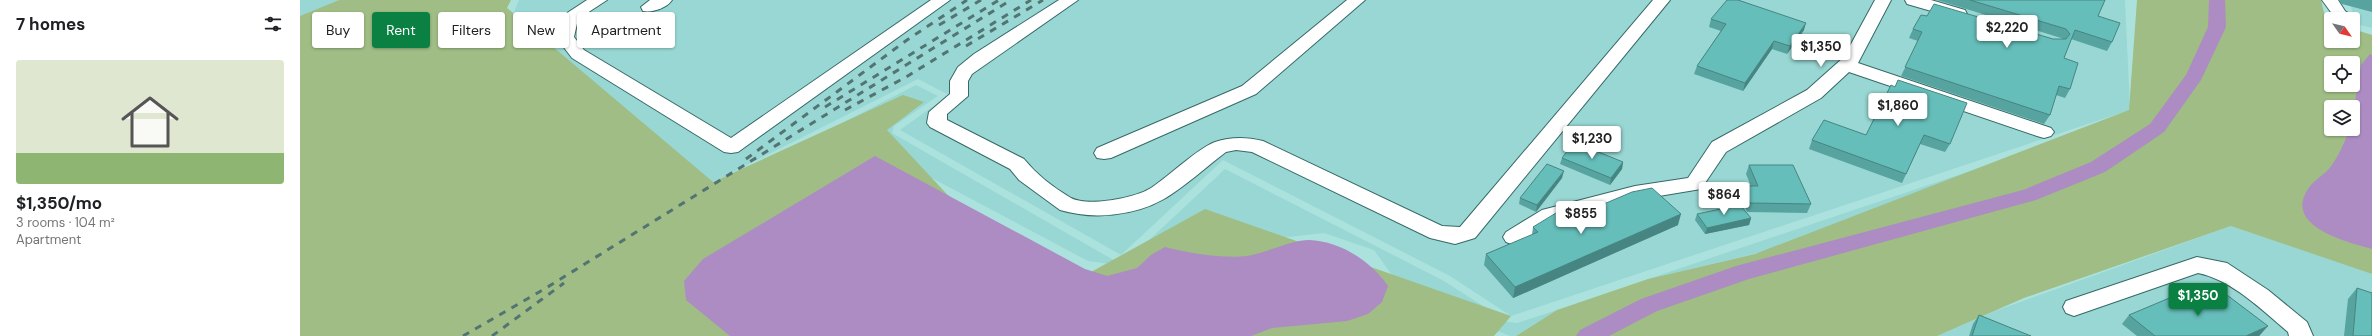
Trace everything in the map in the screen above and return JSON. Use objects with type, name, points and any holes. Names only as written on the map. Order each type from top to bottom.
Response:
[{"type":"street","points":[[600,0],[570,17],[565,37],[578,54],[731,147],[942,0]]},
{"type":"street","points":[[1070,0],[980,58],[964,71],[958,81],[958,96],[938,112],[937,123],[1017,164],[1026,175],[1067,205],[1101,209],[1131,204],[1157,194],[1220,147],[1236,144],[1256,146],[1438,233],[1455,236],[1467,233],[1662,0]]},
{"type":"street","points":[[1104,153],[1249,90],[1357,0]]},
{"type":"street","points":[[1514,237],[1549,215],[1635,193],[1694,184],[1719,147],[1814,94],[1846,65],[1851,60],[1883,0]]},
{"type":"street","points":[[1913,0],[1973,18]]},
{"type":"street","points":[[2330,0],[2338,12]]},
{"type":"street","points":[[1846,65],[2044,132]]},
{"type":"street","points":[[2074,307],[2197,265],[2219,269],[2260,296],[2299,328],[2301,336]]},
{"type":"shaded area","points":[[300,0],[339,0],[300,16]]},
{"type":"shaded area","points":[[519,0],[2125,0],[2130,110],[1511,316],[1450,276],[1223,160],[1121,255],[900,130],[949,95],[918,79],[713,182],[499,49],[505,48],[505,34],[513,15],[513,48],[569,48],[569,12],[514,12]]},
{"type":"shaded area","points":[[2349,0],[2372,0],[2372,28],[2360,25],[2360,12],[2352,12]]},
{"type":"shaded area","points":[[2370,54],[2372,55],[2372,249],[2348,242],[2322,231],[2311,223],[2304,213],[2303,202],[2310,186],[2328,170],[2347,136],[2360,136],[2360,100],[2355,100],[2357,92],[2360,92],[2361,65]]},
{"type":"shaded area","points":[[916,85],[938,96],[894,126],[892,133],[1117,262],[1129,259],[1225,169],[1444,281],[1508,322],[1517,323],[1557,310],[1516,336],[1510,336],[1405,293],[1374,250],[1324,233],[1251,241],[1118,265],[1088,261],[881,151],[753,219],[718,187]]},
{"type":"shaded area","points":[[2095,129],[1838,234],[1648,279]]},
{"type":"shaded area","points":[[875,156],[1085,269],[1107,276],[1137,268],[1151,255],[1165,247],[1206,255],[1238,257],[1247,256],[1295,242],[1309,240],[1332,244],[1354,254],[1373,268],[1388,286],[1382,302],[1368,314],[1347,321],[1272,328],[1251,336],[730,336],[686,300],[684,281],[703,259]]},
{"type":"shaded area","points":[[2231,226],[2372,274],[2372,336],[1937,336],[1995,311]]},
{"type":"green space","points":[[339,0],[511,0],[507,8],[513,13],[513,48],[554,48],[713,182],[903,95],[924,102],[887,130],[1044,298],[1205,209],[1511,316],[1494,336],[300,336],[300,16]]},
{"type":"green space","points":[[2137,0],[2321,0],[2324,13],[2324,48],[2360,48],[2360,31],[2372,35],[2372,274],[2231,226],[2024,298],[1937,336],[1516,336],[1557,310],[1648,279],[1755,254],[2129,110]]},
{"type":"building","points":[[1727,0],[1738,0],[1806,23],[1790,46],[1774,41],[1745,83],[1697,66],[1726,24],[1711,19]]},
{"type":"building","points":[[1970,0],[2105,0],[2098,16],[2120,23],[2112,42],[2075,30],[2064,58],[2078,63],[2070,89],[2059,86],[2050,115],[1905,67],[1922,32],[1913,29],[1921,15],[1927,16],[1934,4],[2053,39],[2066,39],[2070,34],[2066,29]]},
{"type":"building","points":[[1898,80],[1967,103],[1950,144],[1924,135],[1906,174],[1812,140],[1824,120],[1866,135],[1891,85],[1895,87]]},
{"type":"building","points":[[1574,142],[1623,162],[1611,178],[1562,158]]},
{"type":"building","points":[[1547,164],[1564,171],[1537,205],[1520,198]]},
{"type":"building","points":[[1749,165],[1793,165],[1811,204],[1750,203],[1744,186],[1758,186]]},
{"type":"building","points":[[1652,188],[1681,214],[1515,287],[1486,254],[1538,232],[1533,227],[1556,213],[1564,221],[1632,192]]},
{"type":"building","points":[[1740,205],[1751,218],[1707,228],[1697,214]]},
{"type":"building","points":[[2357,288],[2372,293],[2372,336],[2353,336]]},
{"type":"building","points":[[2186,291],[2200,302],[2223,292],[2268,326],[2246,336],[2155,336],[2129,315]]},
{"type":"building","points":[[1979,315],[2031,336],[1972,336]]},
{"type":"waterway","points":[[1588,336],[1649,305],[1744,272],[2029,195],[2098,167],[2157,128],[2195,76],[2217,27],[2217,0]]},
{"type":"railway","points":[[746,159],[907,40],[967,0]]},
{"type":"railway","points":[[939,25],[981,0]]},
{"type":"railway","points":[[825,107],[999,0]]},
{"type":"railway","points":[[463,336],[546,288],[1011,0]]},
{"type":"railway","points":[[845,110],[906,77],[1031,0]]},
{"type":"railway","points":[[966,46],[1043,0]]},
{"type":"railway","points":[[492,336],[564,283]]}]
